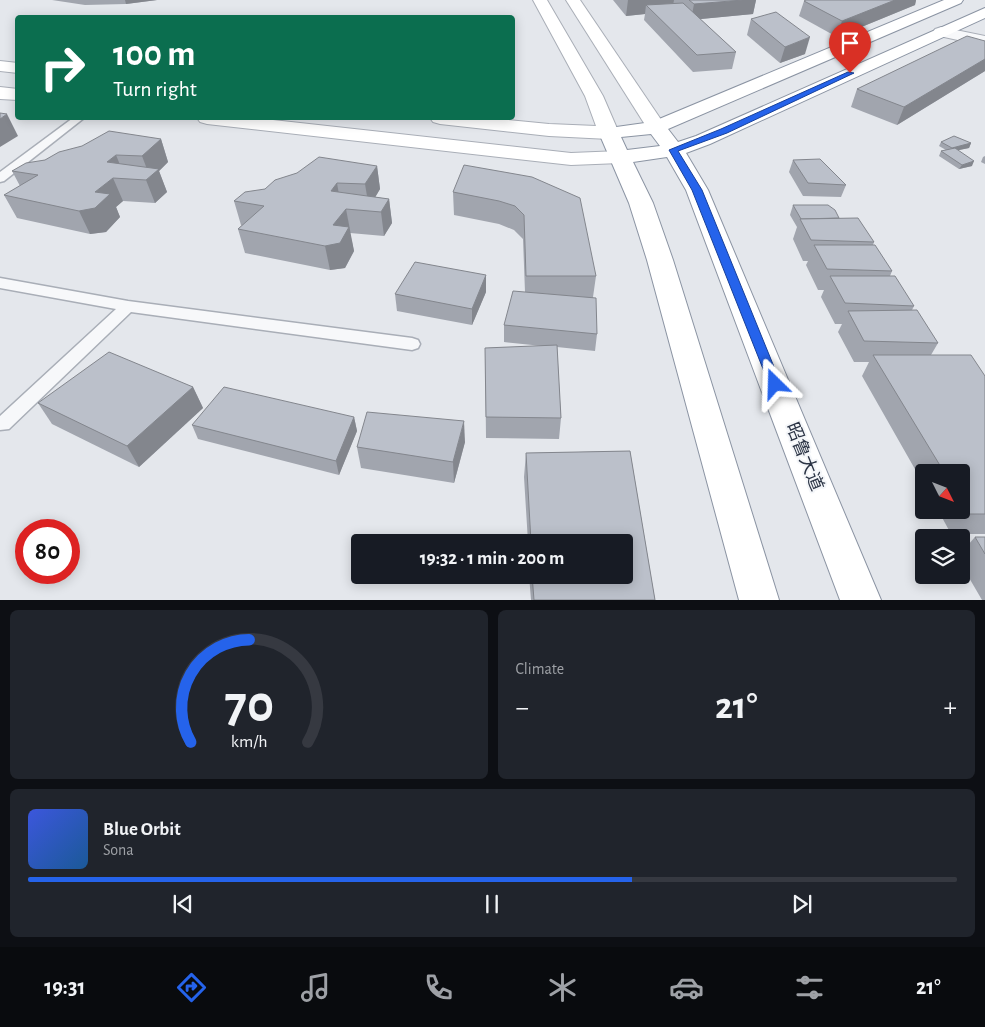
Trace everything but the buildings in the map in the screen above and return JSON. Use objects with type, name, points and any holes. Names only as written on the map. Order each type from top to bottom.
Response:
[{"type":"main road","points":[[540,0],[594,96],[614,146],[641,203],[660,260],[759,600]]},
{"type":"main road","name":"昭鲁大道","points":[[573,0],[665,138],[697,190],[861,600]]},
{"type":"main road","points":[[458,120],[549,130],[614,146],[665,138],[956,0]]},
{"type":"main road","points":[[225,120],[571,159],[614,146],[724,131],[985,12]]},
{"type":"main road","points":[[0,66],[15,68]]},
{"type":"main road","points":[[0,93],[15,95]]},
{"type":"street","points":[[941,32],[985,41]]},
{"type":"lane","points":[[0,178],[76,120]]},
{"type":"lane","points":[[0,283],[128,306],[412,344]]},
{"type":"lane","points":[[0,423],[3,424],[128,306]]},
{"type":"route","points":[[775,384],[697,190],[674,150],[724,131],[850,73]]}]
